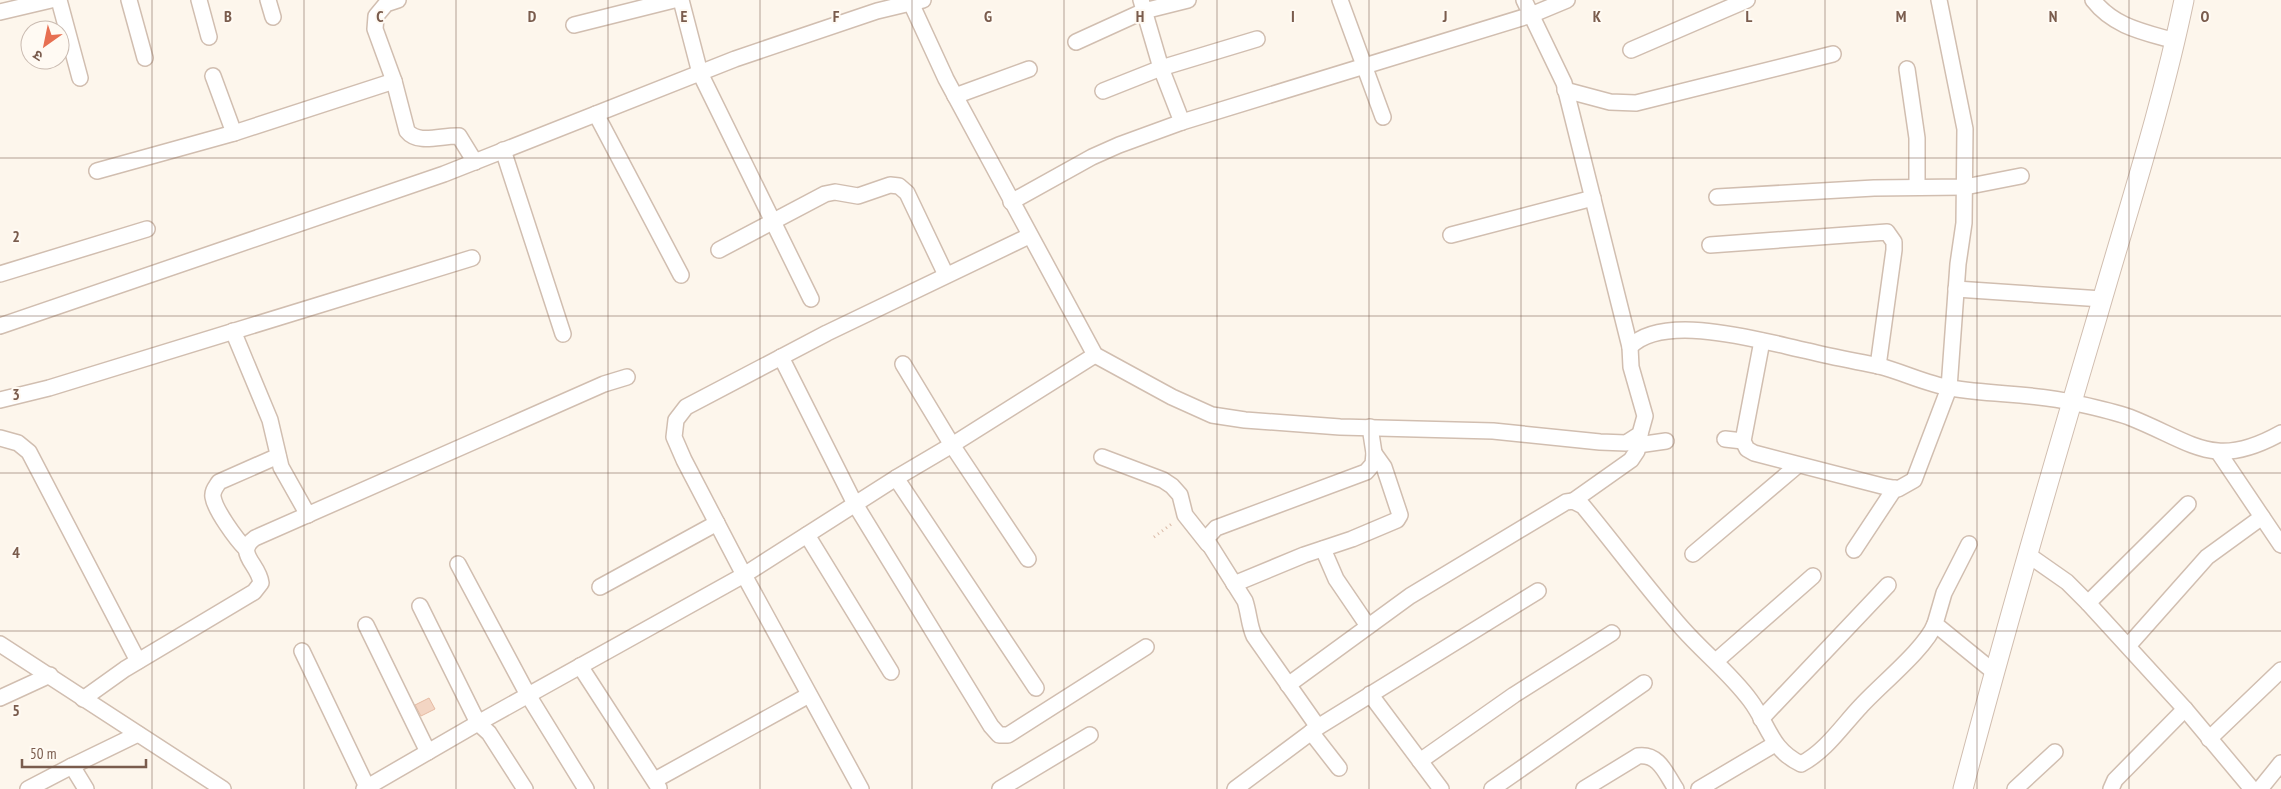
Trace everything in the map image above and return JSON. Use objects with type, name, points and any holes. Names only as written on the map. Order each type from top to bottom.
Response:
[{"type":"street","points":[[0,12],[51,0]]},
{"type":"street","points":[[59,0],[80,78]]},
{"type":"street","points":[[129,0],[145,58]]},
{"type":"street","points":[[199,0],[209,37]]},
{"type":"street","points":[[268,0],[272,17]]},
{"type":"street","points":[[398,0],[386,4],[376,16],[375,29],[394,81],[406,131],[411,137],[418,138],[459,136],[475,162]]},
{"type":"street","points":[[574,25],[674,0]]},
{"type":"street","points":[[681,0],[700,73],[811,299]]},
{"type":"street","points":[[1076,42],[1143,6],[1188,0]]},
{"type":"street","points":[[1340,0],[1383,117]]},
{"type":"street","points":[[1288,685],[1410,596],[1566,502],[1573,501],[1631,460],[1639,440],[1645,416],[1631,367],[1630,347],[1565,90],[1524,0]]},
{"type":"street","points":[[1011,202],[1101,153],[1182,122],[1531,15],[1568,0]]},
{"type":"street","points":[[1631,50],[1747,0]]},
{"type":"street","points":[[1762,341],[1743,441],[1747,449],[1754,453],[1895,488],[1909,484],[1917,474],[1950,388],[1958,264],[1964,223],[1965,128],[1939,0]]},
{"type":"street","points":[[2093,0],[2114,21],[2129,28],[2175,41]]},
{"type":"street","points":[[1963,789],[2027,554],[2175,41],[2184,0]]},
{"type":"street","points":[[0,326],[475,162],[877,5],[917,2],[928,43],[1029,236],[1095,356],[1172,397],[1212,415],[1245,420],[1340,427],[1493,431],[1617,443],[1639,440],[1666,441]]},
{"type":"street","points":[[1143,6],[1161,68],[1182,122]]},
{"type":"street","points":[[1103,91],[1161,68],[1257,39]]},
{"type":"street","points":[[1565,90],[1610,102],[1636,104],[1833,54]]},
{"type":"street","points":[[1907,68],[1917,138],[1917,187]]},
{"type":"street","points":[[955,96],[1029,69]]},
{"type":"street","points":[[213,76],[234,133]]},
{"type":"street","points":[[97,171],[234,133],[394,81]]},
{"type":"street","points":[[596,114],[681,275]]},
{"type":"street","points":[[503,150],[563,334]]},
{"type":"street","points":[[1717,197],[1874,188],[1965,186],[2021,176]]},
{"type":"street","points":[[719,250],[772,220],[825,194],[835,192],[858,196],[890,185],[899,186],[907,193],[946,276]]},
{"type":"street","points":[[1451,235],[1593,198]]},
{"type":"street","points":[[0,274],[147,229]]},
{"type":"street","points":[[1710,245],[1887,232],[1894,242],[1894,250],[1878,366]]},
{"type":"street","points":[[861,789],[744,576],[684,460],[674,437],[676,420],[686,407],[781,357],[1029,236]]},
{"type":"street","points":[[0,400],[49,388],[472,258]]},
{"type":"street","points":[[1956,288],[2102,299]]},
{"type":"street","points":[[1630,347],[1646,335],[1685,330],[1721,332],[1878,366],[1950,388],[2072,402],[2128,417],[2194,445],[2219,453],[2236,452],[2259,445],[2281,433]]},
{"type":"street","points":[[233,331],[270,420],[281,467],[308,514]]},
{"type":"street","points":[[302,651],[365,788],[528,695],[744,576],[896,478],[1095,356]]},
{"type":"street","points":[[781,357],[855,504],[986,718],[999,734],[1008,735],[1146,647]]},
{"type":"street","points":[[903,364],[952,445],[1028,559]]},
{"type":"street","points":[[83,698],[138,661],[254,592],[261,583],[260,574],[246,553],[246,549],[247,544],[255,538],[604,384],[627,377]]},
{"type":"street","points":[[1208,544],[1206,539],[1216,528],[1366,472],[1373,464],[1374,453],[1370,427]]},
{"type":"street","points":[[0,438],[18,443],[29,452],[138,661]]},
{"type":"street","points":[[1724,440],[1743,441]]},
{"type":"street","points":[[1234,584],[1352,539],[1399,518],[1398,509],[1384,467],[1374,453]]},
{"type":"street","points":[[2219,453],[2281,545]]},
{"type":"street","points":[[246,549],[234,536],[213,498],[214,489],[219,482],[278,456]]},
{"type":"street","points":[[1102,457],[1162,480],[1172,486],[1180,495],[1185,514],[1208,544],[1234,584],[1248,610],[1250,627],[1254,636],[1288,685],[1339,768]]},
{"type":"street","points":[[1693,554],[1798,464]]},
{"type":"street","points":[[896,478],[1036,688]]},
{"type":"street","points":[[1854,550],[1895,488]]},
{"type":"street","points":[[1573,501],[1582,506],[1661,604],[1751,701],[1775,744],[1789,758],[1801,764],[1813,758],[1860,706],[1928,639],[1935,624],[1944,593],[1969,544]]},
{"type":"street","points":[[2088,603],[2188,504]]},
{"type":"street","points":[[2128,646],[2207,558],[2262,517]]},
{"type":"street","points":[[600,587],[717,523]]},
{"type":"street","points":[[807,535],[891,672]]},
{"type":"street","points":[[1323,549],[1336,579],[1368,626]]},
{"type":"street","points":[[2027,554],[2067,582],[2088,603],[2184,709],[2252,789]]},
{"type":"street","points":[[458,564],[528,695],[586,789]]},
{"type":"street","points":[[1716,662],[1813,576]]},
{"type":"street","points":[[1761,719],[1888,585]]},
{"type":"street","points":[[1235,789],[1315,729],[1538,591]]},
{"type":"street","points":[[420,606],[478,723],[489,733],[520,787]]},
{"type":"street","points":[[1935,624],[1994,672]]},
{"type":"street","points":[[366,625],[428,752]]},
{"type":"street","points":[[1420,761],[1514,695],[1612,633]]},
{"type":"street","points":[[0,644],[223,789]]},
{"type":"street","points":[[580,666],[657,785],[809,695]]},
{"type":"street","points":[[2209,739],[2281,670]]},
{"type":"street","points":[[0,698],[50,675]]},
{"type":"street","points":[[1492,789],[1644,683]]},
{"type":"street","points":[[1370,694],[1441,789]]},
{"type":"street","points":[[2112,789],[2115,780],[2184,709]]},
{"type":"street","points":[[28,789],[138,734]]},
{"type":"street","points":[[1000,789],[1090,736]]},
{"type":"street","points":[[1699,789],[1775,744]]},
{"type":"street","points":[[2015,789],[2055,752]]},
{"type":"street","points":[[1584,789],[1638,756],[1648,755],[1657,760],[1676,789]]},
{"type":"street","points":[[2260,789],[2281,763]]},
{"type":"street","points":[[72,766],[86,789]]},
{"type":"path","points":[[1154,537],[1185,514]]},
{"type":"building","points":[[429,698],[435,709],[421,716],[415,705]]}]
